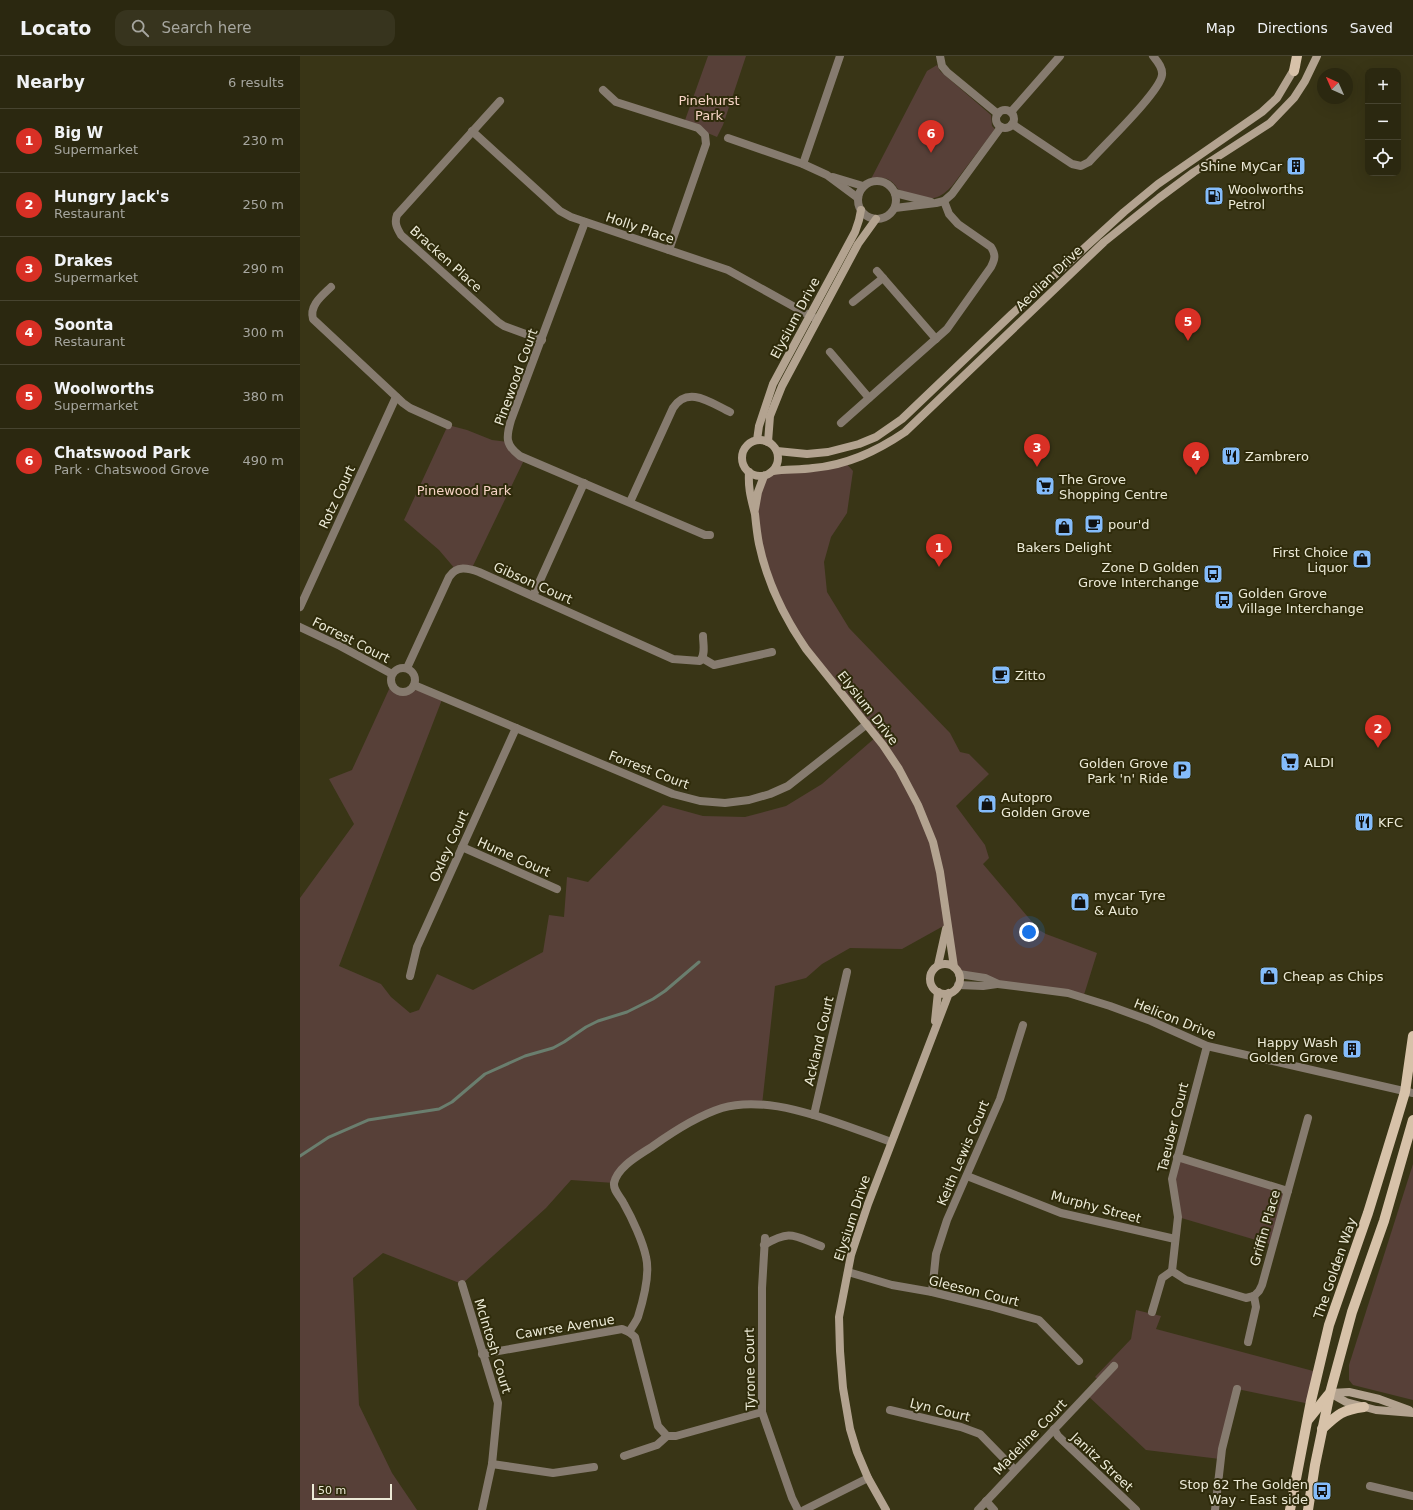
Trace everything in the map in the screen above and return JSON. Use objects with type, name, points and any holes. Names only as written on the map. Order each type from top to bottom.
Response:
[{"type":"main road","points":[[1294,71],[1297,56]]},
{"type":"main road","name":"The Golden Way","points":[[1290,1510],[1292,1492],[1315,1378],[1329,1325],[1409,1093],[1413,1036]]},
{"type":"main road","points":[[1308,1510],[1315,1465],[1330,1393],[1352,1312],[1384,1221],[1413,1120]]},
{"type":"main road","points":[[1315,1378],[1330,1393]]},
{"type":"main road","points":[[1307,1422],[1330,1393]]},
{"type":"main road","points":[[1322,1429],[1343,1412],[1364,1407]]},
{"type":"street","points":[[803,164],[840,56]]},
{"type":"street","points":[[940,56],[942,66],[947,72],[998,114]]},
{"type":"street","points":[[1010,112],[1060,56]]},
{"type":"street","points":[[1012,124],[1072,164],[1081,166],[1089,162],[1151,96],[1162,75],[1162,67],[1153,56]]},
{"type":"street","name":"Aeolian Drive","points":[[777,451],[808,454],[828,452],[860,444],[876,437],[902,419],[1017,309],[1158,184],[1262,112],[1277,98],[1302,56]]},
{"type":"street","name":"Aeolian Drive","points":[[773,471],[835,465],[868,454],[885,446],[904,432],[1104,242],[1194,172],[1270,123],[1294,98],[1306,81],[1317,56]]},
{"type":"street","points":[[603,90],[616,102],[698,128],[705,135],[706,144],[669,250]]},
{"type":"street","name":"Bracken Place","points":[[500,102],[397,215],[395,220],[396,226],[401,235],[498,322],[504,326],[542,340]]},
{"type":"street","points":[[1004,111],[1010,112],[1014,118],[1012,124],[1009,127],[1001,127],[996,120],[998,114],[1004,111]]},
{"type":"street","points":[[895,208],[940,202],[952,194],[1001,127]]},
{"type":"street","name":"Holly Place","points":[[472,132],[560,212],[728,270],[814,318]]},
{"type":"street","points":[[728,138],[803,164],[827,175],[863,186]]},
{"type":"street","points":[[827,175],[858,198]]},
{"type":"street","points":[[874,180],[880,180],[891,186],[897,199],[895,208],[888,216],[876,219],[869,218],[861,210],[858,205],[858,198],[863,186],[874,180]]},
{"type":"street","points":[[841,423],[947,329],[991,267],[995,259],[995,253],[992,247],[958,224],[940,202],[895,193]]},
{"type":"street","name":"Elysium Drive","points":[[768,442],[770,416],[773,408],[855,232],[861,210]]},
{"type":"street","name":"Elysium Drive","points":[[757,440],[759,426],[768,397],[774,384],[858,244],[876,219]]},
{"type":"street","name":"Pinewood Court","points":[[586,222],[508,431],[508,442],[511,448],[520,456],[710,535]]},
{"type":"street","points":[[877,271],[936,339]]},
{"type":"street","points":[[853,302],[883,278]]},
{"type":"street","points":[[331,287],[316,303],[312,310],[313,319],[396,397],[410,408],[448,425]]},
{"type":"street","points":[[830,352],[869,398]]},
{"type":"street","points":[[630,502],[673,408],[678,401],[692,396],[698,397],[730,412]]},
{"type":"street","name":"Rotz Court","points":[[300,607],[396,397]]},
{"type":"street","points":[[757,440],[768,442],[773,445],[777,451],[777,465],[773,471],[764,476],[755,475],[749,472],[744,466],[742,458],[744,452],[748,445],[757,440]]},
{"type":"street","name":"Elysium Drive","points":[[749,472],[750,500],[755,514]]},
{"type":"street","name":"Elysium Drive","points":[[764,476],[757,496],[755,514],[758,543],[764,566],[776,596],[789,622],[806,649],[883,745],[899,769],[923,816],[940,872],[947,924],[957,971]]},
{"type":"street","points":[[532,596],[584,483]]},
{"type":"street","name":"Gibson Court","points":[[407,668],[449,577],[456,570],[467,568],[673,659],[697,661],[702,658],[714,665],[772,652]]},
{"type":"street","name":"Forrest Court","points":[[300,627],[340,646],[392,674]]},
{"type":"street","points":[[702,636],[704,649],[702,658]]},
{"type":"street","points":[[398,668],[407,668],[412,671],[414,676],[414,685],[407,692],[398,692],[394,689],[390,680],[392,674],[398,668]]},
{"type":"street","name":"Forrest Court","points":[[414,685],[673,794],[700,801],[726,803],[748,800],[770,794],[788,786],[867,724]]},
{"type":"street","name":"Oxley Court","points":[[410,976],[417,947],[516,728]]},
{"type":"street","name":"Hume Court","points":[[462,847],[557,889]]},
{"type":"street","name":"Elysium Drive","points":[[938,965],[947,924]]},
{"type":"street","points":[[944,964],[957,971],[958,985],[949,993],[938,992],[932,986],[930,976],[932,971],[938,965],[944,964]]},
{"type":"street","name":"Helicon Drive","points":[[957,971],[985,978],[998,984]]},
{"type":"street","name":"Ackland Court","points":[[814,1115],[847,972]]},
{"type":"street","name":"Helicon Drive","points":[[958,985],[983,986],[998,984],[1068,993],[1151,1021],[1207,1046],[1409,1093]]},
{"type":"street","name":"Elysium Drive","points":[[935,1030],[938,992]]},
{"type":"street","name":"Elysium Drive","points":[[886,1510],[868,1478],[857,1452],[852,1434],[842,1388],[839,1317],[851,1255],[891,1142],[949,993]]},
{"type":"street","name":"Keith Lewis Court","points":[[932,1292],[936,1254],[947,1220],[1000,1099],[1023,1025]]},
{"type":"street","name":"Taeuber Court","points":[[1172,1271],[1178,1217],[1172,1179],[1207,1046]]},
{"type":"street","points":[[668,1436],[658,1426],[635,1337],[629,1332],[638,1318],[644,1292],[647,1258],[624,1203],[616,1193],[614,1183],[621,1169],[677,1129],[721,1108],[743,1104],[772,1106],[814,1115],[891,1142]]},
{"type":"street","name":"Griffin Place","points":[[1248,1342],[1256,1307],[1254,1296],[1262,1285],[1308,1118]]},
{"type":"street","points":[[1177,1158],[1288,1191]]},
{"type":"street","name":"Murphy Street","points":[[966,1176],[1061,1213],[1175,1239]]},
{"type":"street","name":"Tyrone Court","points":[[798,1510],[792,1498],[762,1412],[762,1288],[764,1241],[789,1234],[821,1246]]},
{"type":"street","points":[[1152,1312],[1162,1278],[1172,1271],[1186,1280],[1246,1298],[1254,1296]]},
{"type":"street","name":"Gleeson Court","points":[[848,1272],[892,1285],[932,1292],[1039,1320],[1079,1361]]},
{"type":"street","name":"McIntosh Court","points":[[462,1284],[498,1403],[492,1464],[482,1510]]},
{"type":"street","name":"Cawrse Avenue","points":[[482,1354],[622,1329],[629,1332]]},
{"type":"street","name":"Madeline Court","points":[[978,1510],[1054,1429],[1098,1379],[1114,1366]]},
{"type":"street","points":[[1215,1510],[1222,1449],[1237,1389]]},
{"type":"street","points":[[1330,1393],[1349,1392],[1379,1399],[1413,1412]]},
{"type":"street","points":[[1330,1393],[1346,1402],[1376,1410],[1413,1412]]},
{"type":"street","name":"Lyn Court","points":[[890,1410],[961,1427],[980,1434],[1015,1470]]},
{"type":"street","points":[[624,1456],[657,1445],[668,1436],[676,1436],[762,1412]]},
{"type":"street","name":"Janitz Street","points":[[1054,1429],[1058,1436],[1136,1510]]},
{"type":"street","points":[[492,1464],[553,1473],[594,1467]]},
{"type":"street","points":[[804,1510],[868,1478]]},
{"type":"street","points":[[1370,1486],[1413,1496]]},
{"type":"street","points":[[986,1501],[994,1510]]},
{"type":"green space","name":"Pinehurst Park","points":[[708,56],[746,56],[723,125],[717,137],[684,123]]},
{"type":"green space","points":[[937,65],[940,71],[991,115],[992,126],[995,129],[952,186],[939,196],[931,198],[900,190],[892,182],[886,179],[871,179],[927,71]]},
{"type":"green space","name":"Pinewood Park","points":[[448,425],[467,430],[492,440],[508,442],[525,458],[471,570],[456,570],[439,550],[404,520]]},
{"type":"green space","points":[[845,462],[853,471],[847,513],[831,537],[824,562],[827,592],[849,628],[950,733],[960,752],[969,754],[989,774],[956,806],[985,845],[989,858],[983,864],[1039,930],[1097,953],[1083,998],[959,974],[950,965],[947,924],[902,949],[850,948],[822,964],[806,978],[775,986],[762,1105],[743,1104],[700,1118],[621,1169],[614,1183],[571,1180],[546,1208],[462,1284],[383,1253],[353,1278],[359,1405],[392,1473],[417,1510],[300,1510],[300,898],[354,824],[329,779],[352,770],[391,685],[398,692],[411,689],[443,697],[339,966],[381,984],[391,997],[410,1013],[419,1010],[437,974],[473,990],[543,952],[549,915],[564,917],[567,877],[588,882],[663,805],[703,816],[745,817],[786,806],[822,784],[876,737],[806,649],[766,571],[755,514],[760,476],[773,471]]},
{"type":"green space","points":[[1177,1157],[1288,1191],[1273,1245],[1178,1217],[1172,1179]]},
{"type":"green space","points":[[1413,1164],[1413,1400],[1353,1385],[1349,1380],[1349,1365]]},
{"type":"green space","points":[[1136,1310],[1161,1316],[1156,1329],[1317,1372],[1310,1404],[1237,1389],[1220,1459],[1146,1450],[1087,1395],[1100,1381],[1095,1377],[1131,1339]]},
{"type":"waterway","points":[[300,1156],[329,1137],[368,1120],[439,1109],[452,1102],[485,1074],[525,1056],[553,1048],[598,1021],[627,1012],[653,999],[665,991],[699,962]]},
{"type":"place","name":"Chatswood Park","points":[[931,153]]},
{"type":"place","name":"Shine MyCar","points":[[1296,166]]},
{"type":"place","name":"Woolworths Petrol","points":[[1214,196]]},
{"type":"place","name":"Woolworths","points":[[1188,341]]},
{"type":"place","name":"Zambrero","points":[[1231,456]]},
{"type":"place","name":"Drakes","points":[[1037,467]]},
{"type":"place","name":"Soonta","points":[[1196,475]]},
{"type":"place","name":"The Grove Shopping Centre","points":[[1045,486]]},
{"type":"place","name":"pour'd","points":[[1094,524]]},
{"type":"place","name":"Bakers Delight","points":[[1064,527]]},
{"type":"place","name":"First Choice Liquor","points":[[1362,559]]},
{"type":"place","name":"Big W","points":[[939,567]]},
{"type":"place","name":"Zone D Golden Grove Interchange","points":[[1213,574]]},
{"type":"place","name":"Golden Grove Village Interchange","points":[[1224,600]]},
{"type":"place","name":"Zitto","points":[[1001,675]]},
{"type":"place","name":"Hungry Jack's","points":[[1378,748]]},
{"type":"place","name":"ALDI","points":[[1290,762]]},
{"type":"place","name":"Golden Grove Park 'n' Ride","points":[[1182,770]]},
{"type":"place","name":"Autopro Golden Grove","points":[[987,804]]},
{"type":"place","name":"KFC","points":[[1364,822]]},
{"type":"place","name":"mycar Tyre & Auto","points":[[1080,902]]},
{"type":"place","name":"Cheap as Chips","points":[[1269,976]]},
{"type":"place","name":"Happy Wash Golden Grove","points":[[1352,1049]]},
{"type":"place","name":"Stop 62 The Golden Way - East side","points":[[1322,1491]]}]
